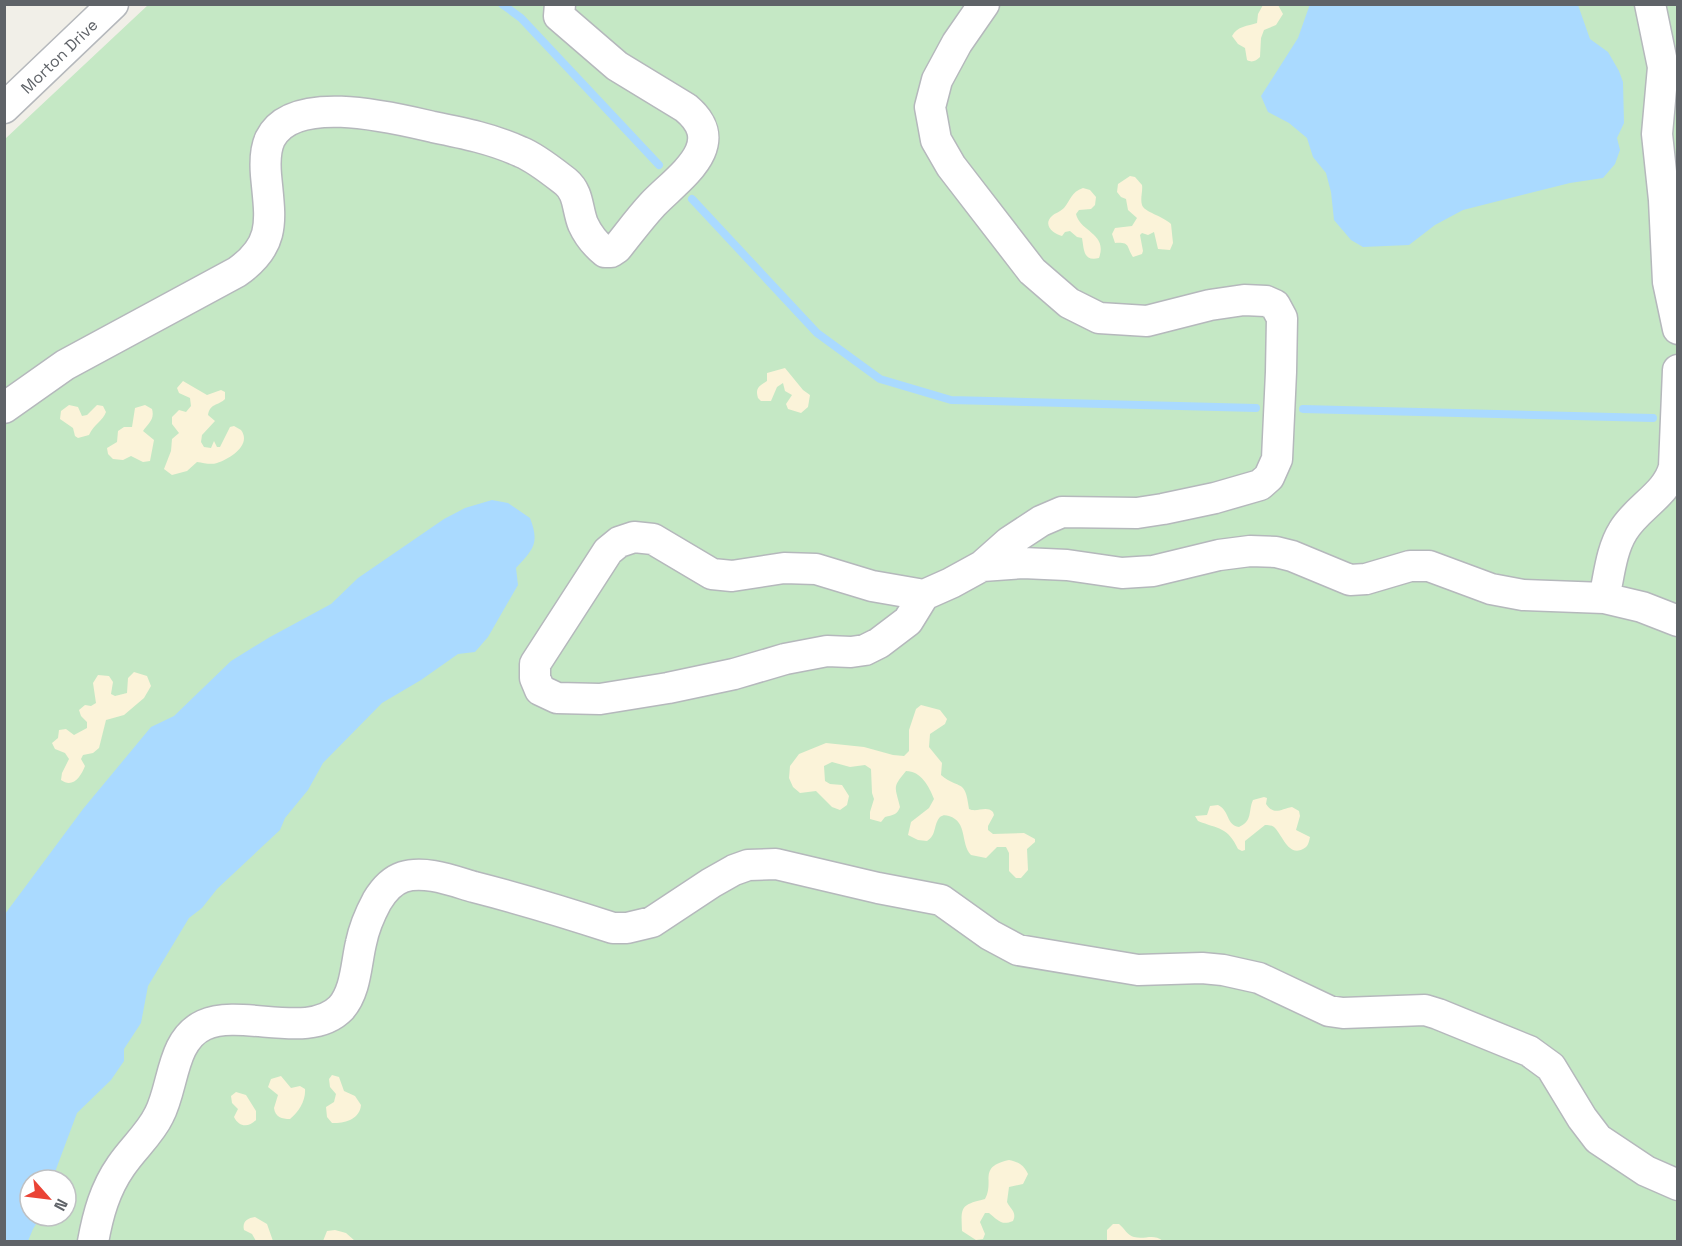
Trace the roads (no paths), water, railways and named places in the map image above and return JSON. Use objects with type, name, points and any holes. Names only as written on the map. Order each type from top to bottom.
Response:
[{"type":"street","name":"Morton Drive","points":[[4,108],[113,4]]},
{"type":"street","points":[[4,408],[65,365],[237,272],[252,261],[268,236],[269,213],[265,160],[270,139],[280,127],[293,118],[338,112],[374,114],[484,138],[523,152],[572,187],[583,224],[594,243],[605,252],[611,252],[617,248],[652,205],[694,164],[703,145],[704,132],[695,115],[617,66],[567,23],[560,16],[560,4]]},
{"type":"street","points":[[924,595],[908,621],[887,637],[864,650],[827,651],[785,659],[734,674],[679,686],[600,699],[557,698],[540,690],[535,678],[535,664],[608,551],[619,542],[634,537],[653,539],[712,574],[743,575],[784,568],[816,569],[872,586],[924,595],[982,566],[1009,542],[1041,521],[1062,512],[1137,513],[1215,498],[1260,485],[1269,477],[1277,459],[1281,318],[1275,305],[1266,301],[1244,300],[1210,305],[1147,321],[1100,318],[1069,303],[1032,272],[951,166],[936,140],[930,107],[937,80],[957,43],[984,4]]},
{"type":"street","points":[[1650,4],[1663,67],[1656,126],[1664,190],[1668,282],[1677,329]]},
{"type":"street","points":[[1604,598],[1616,547],[1623,531],[1664,487],[1672,474],[1677,370]]},
{"type":"street","points":[[982,566],[1023,563],[1067,565],[1122,573],[1153,571],[1219,555],[1250,551],[1268,552],[1292,556],[1350,580],[1366,579],[1410,566],[1429,566],[1491,590],[1523,595],[1604,598],[1641,607],[1677,621]]},
{"type":"street","points":[[93,1242],[100,1206],[120,1166],[158,1117],[168,1097],[182,1046],[191,1034],[204,1025],[221,1020],[296,1023],[321,1019],[341,1008],[349,995],[354,979],[366,925],[381,895],[392,882],[404,877],[417,876],[435,877],[613,927],[627,928],[652,922],[716,879],[734,870],[748,865],[776,864],[941,900],[996,939],[1018,950],[1039,955],[1138,970],[1202,968],[1223,970],[1259,978],[1329,1011],[1343,1013],[1425,1010],[1529,1051],[1551,1067],[1582,1118],[1598,1139],[1646,1171],[1677,1185]]},
{"type":"water","points":[[1310,4],[1578,5],[1590,39],[1608,52],[1623,82],[1624,123],[1617,138],[1620,150],[1615,164],[1603,178],[1570,183],[1463,210],[1435,225],[1409,245],[1363,247],[1351,240],[1334,220],[1326,173],[1313,157],[1307,138],[1289,123],[1268,112],[1261,96],[1298,38]]},
{"type":"water","points":[[492,500],[508,503],[530,518],[533,527],[534,540],[531,551],[516,568],[518,585],[488,637],[475,652],[458,654],[421,680],[382,703],[323,763],[308,790],[285,818],[280,830],[217,889],[202,908],[189,918],[148,986],[141,1023],[124,1049],[124,1061],[111,1080],[77,1113],[56,1168],[18,1168],[18,1228],[34,1228],[28,1241],[5,1241],[5,914],[83,809],[151,727],[174,716],[231,661],[331,604],[358,578],[444,519],[465,508]]},
{"type":"waterway","points":[[502,4],[521,18],[659,165]]},
{"type":"waterway","points":[[692,199],[817,333],[880,379],[951,400],[1256,408]]},
{"type":"waterway","points":[[1303,409],[1653,418]]}]
